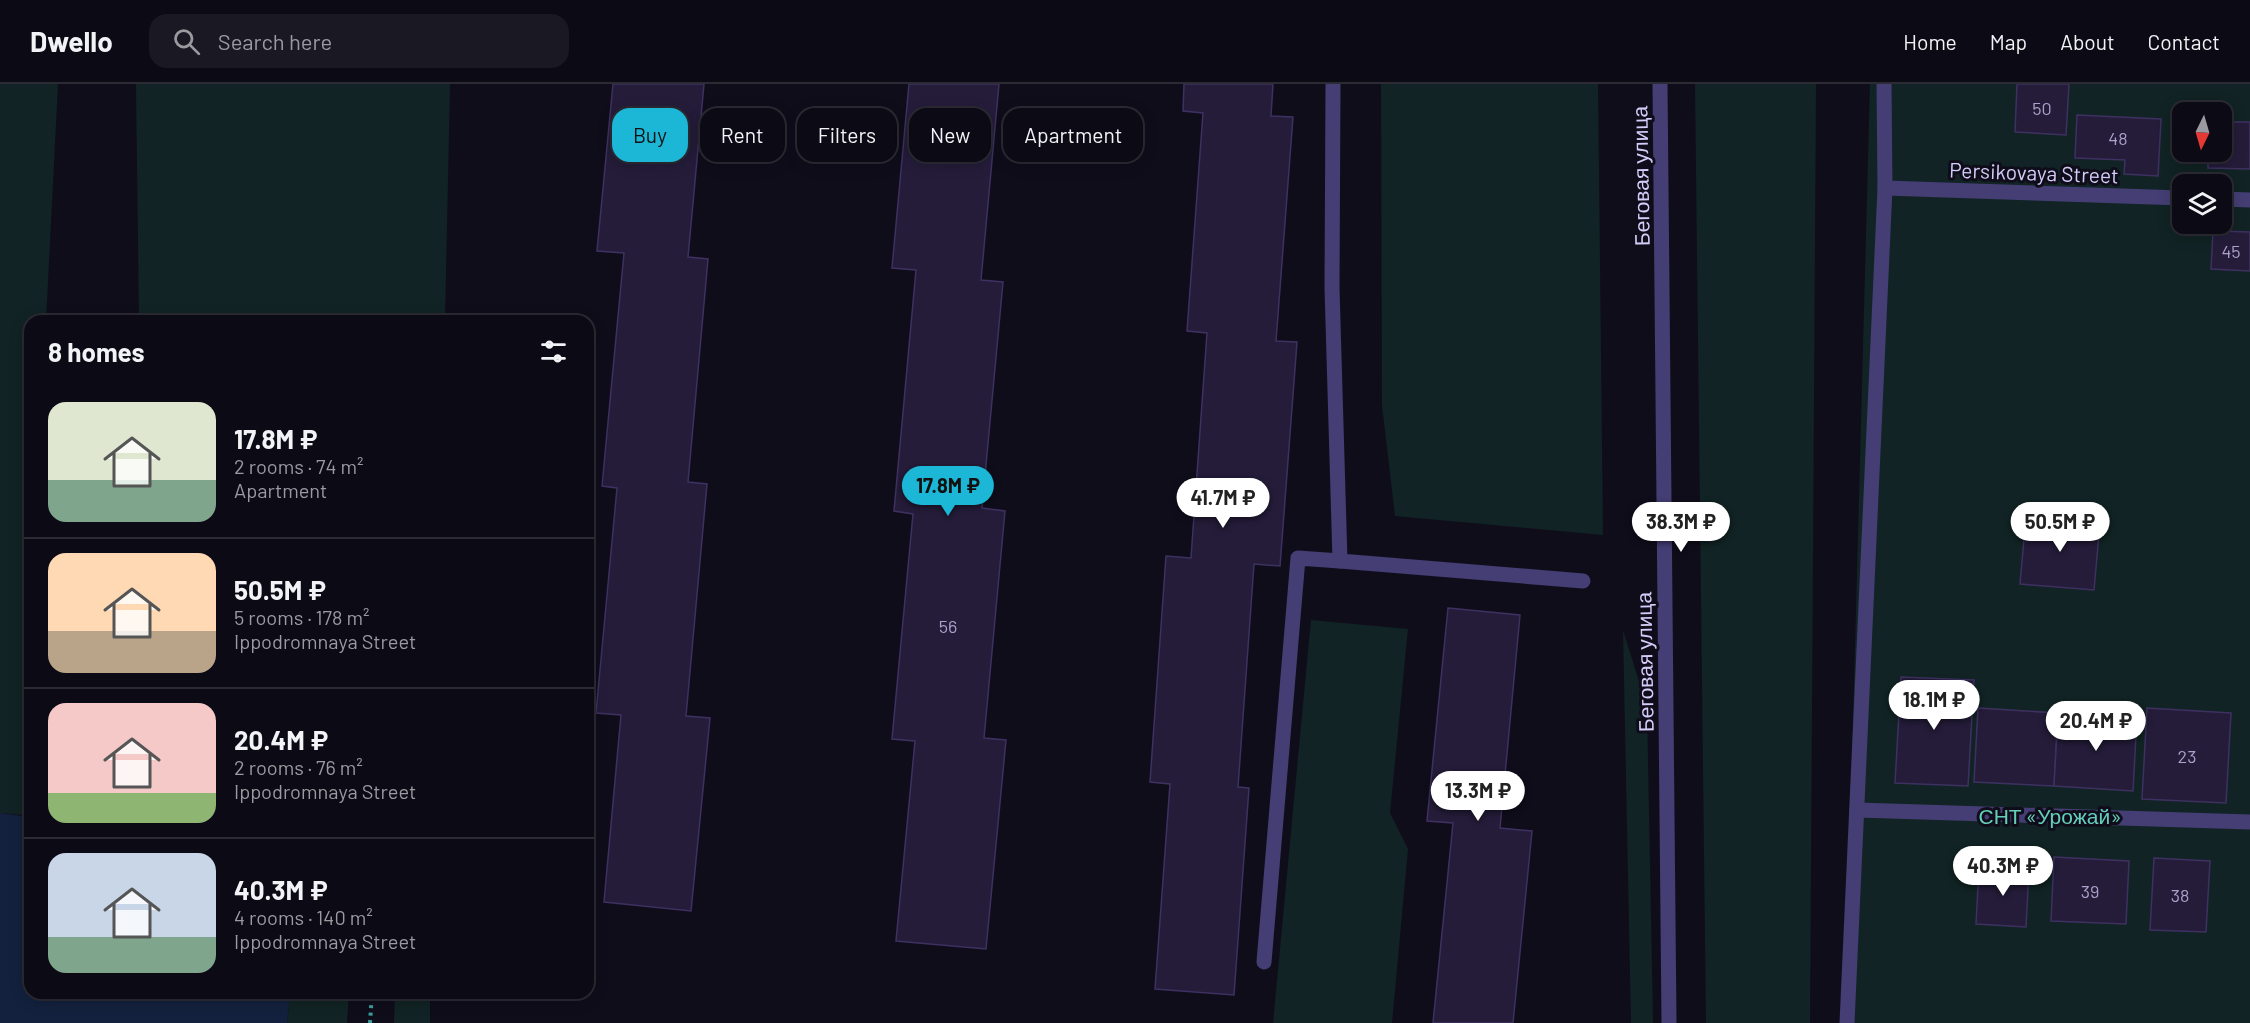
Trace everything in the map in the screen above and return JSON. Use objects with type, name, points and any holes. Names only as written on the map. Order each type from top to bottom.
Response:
[{"type":"street","points":[[1334,84],[1332,288],[1340,561]]},
{"type":"street","name":"Беговая улица","points":[[1660,84],[1669,1023]]},
{"type":"street","points":[[1846,1023],[1885,188],[1884,84]]},
{"type":"street","name":"Persikovaya Street","points":[[1885,188],[2172,198]]},
{"type":"street","points":[[2232,199],[2250,200]]},
{"type":"street","points":[[1264,962],[1298,558],[1583,581]]},
{"type":"street","points":[[1857,810],[2250,822]]},
{"type":"path","points":[[370,1023],[372,999]]},
{"type":"green space","points":[[0,84],[58,84],[46,315],[24,315],[23,815],[0,813]]},
{"type":"green space","points":[[136,84],[450,84],[445,315],[139,315]]},
{"type":"green space","points":[[1381,84],[1598,84],[1603,535],[1395,516],[1382,405]]},
{"type":"green space","points":[[1695,84],[1816,84],[1810,1023],[1706,1023]]},
{"type":"green space","name":"СНТ «Урожай»","points":[[1870,84],[2250,84],[2250,1023],[1845,1023]]},
{"type":"green space","points":[[1311,620],[1408,629],[1390,813],[1408,849],[1392,1023],[1273,1023]]},
{"type":"green space","points":[[1623,630],[1647,707],[1653,1023],[1631,1023]]},
{"type":"green space","points":[[289,999],[349,999],[347,1023],[287,1023]]},
{"type":"green space","points":[[395,999],[430,999],[430,1023],[394,1023]]},
{"type":"water","points":[[0,813],[24,816],[24,999],[289,999],[287,1023],[0,1023]]},
{"type":"building","points":[[613,84],[704,84],[688,257],[708,259],[688,482],[707,484],[686,716],[710,718],[691,911],[604,902],[621,715],[596,713],[617,488],[602,486],[624,253],[597,251]]},
{"type":"building","points":[[909,84],[999,84],[981,280],[1003,282],[982,508],[1005,511],[984,738],[1006,740],[986,949],[896,941],[915,741],[892,739],[913,514],[894,511],[916,270],[892,268]]},
{"type":"building","points":[[1184,84],[1273,84],[1271,116],[1293,117],[1276,341],[1297,342],[1280,566],[1254,564],[1238,787],[1249,788],[1234,995],[1155,989],[1170,784],[1150,782],[1166,556],[1191,558],[1207,333],[1187,331],[1203,113],[1183,111]]},
{"type":"building","points":[[2017,84],[2069,84],[2066,135],[2015,132]]},
{"type":"building","points":[[2077,115],[2161,119],[2158,176],[2124,174],[2125,160],[2075,158]]},
{"type":"building","points":[[2232,122],[2250,122],[2250,169],[2208,168],[2208,162],[2232,162]]},
{"type":"building","points":[[2250,232],[2250,271],[2211,269],[2213,234]]},
{"type":"building","points":[[2026,516],[2100,523],[2094,590],[2020,584]]},
{"type":"building","points":[[1448,608],[1520,615],[1500,828],[1532,831],[1513,1023],[1433,1023],[1453,823],[1427,821]]},
{"type":"building","points":[[1901,677],[1974,680],[1968,786],[1895,783]]},
{"type":"building","points":[[1978,708],[2058,713],[2054,786],[1974,782]]},
{"type":"building","points":[[2147,708],[2231,713],[2226,803],[2142,799]]},
{"type":"building","points":[[2058,713],[2137,717],[2133,791],[2054,786]]},
{"type":"building","points":[[2054,857],[2129,861],[2126,924],[2051,921]]},
{"type":"building","points":[[2154,858],[2210,861],[2206,932],[2150,930]]},
{"type":"building","points":[[1979,868],[2029,870],[2026,927],[1976,924]]}]
